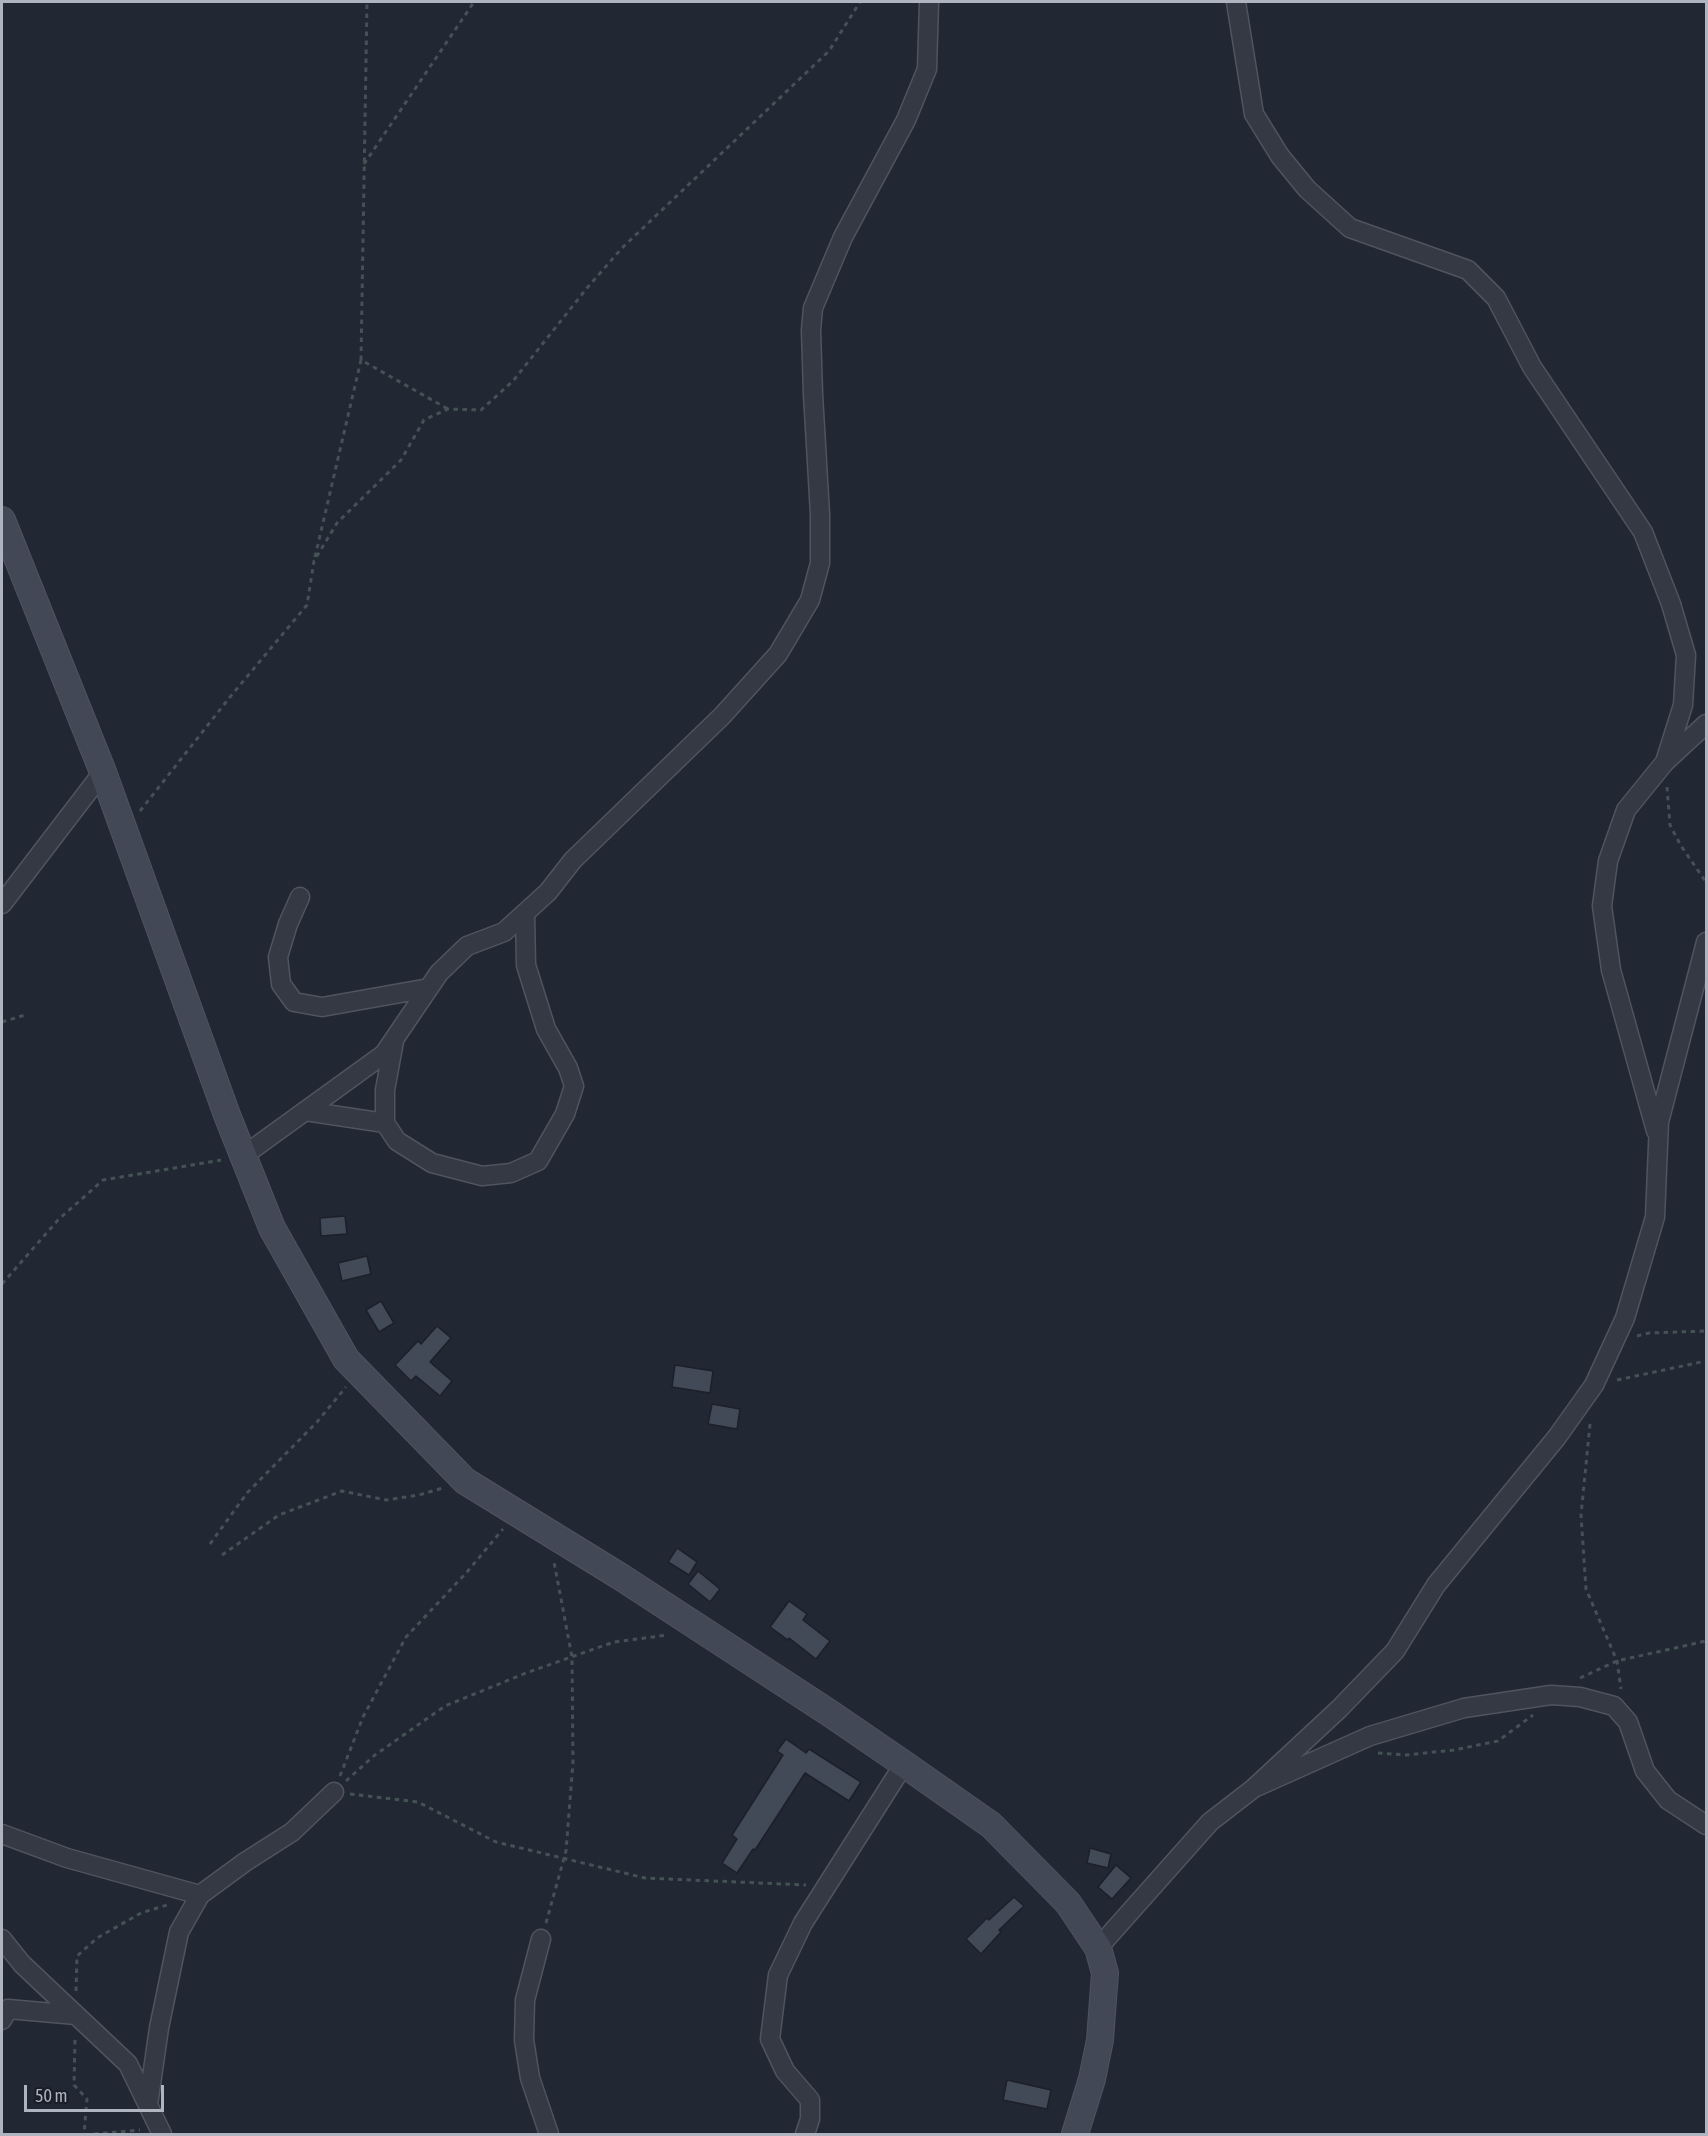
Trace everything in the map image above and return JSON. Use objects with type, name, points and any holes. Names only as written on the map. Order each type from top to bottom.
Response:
[{"type":"street","points":[[243,1156],[384,1054],[439,973],[467,946],[504,932],[548,892],[573,860],[738,698],[778,654],[810,600],[820,562],[820,514],[811,330],[813,308],[843,237],[906,120],[927,69],[929,2]]},
{"type":"street","points":[[1236,2],[1254,114],[1280,156],[1306,189],[1350,228],[1468,270],[1496,298],[1532,367],[1643,532],[1671,604],[1686,655],[1683,705],[1665,762]]},
{"type":"street","points":[[2,520],[103,772],[243,1156],[272,1228],[346,1359],[465,1481],[707,1633],[904,1764],[991,1825],[1068,1903],[1098,1948],[1105,1973],[1100,2040],[1092,2079],[1075,2134]]},
{"type":"street","points":[[1658,1142],[1611,970],[1602,906],[1608,861],[1626,810],[1665,762],[1707,724]]},
{"type":"street","points":[[2,904],[103,772]]},
{"type":"street","points":[[300,897],[278,957],[281,984],[294,1002],[322,1006],[429,987]]},
{"type":"street","points":[[395,1038],[385,1090],[385,1123],[397,1141],[432,1163],[482,1176],[511,1173],[538,1161],[565,1114],[574,1086],[568,1068],[546,1029],[526,965],[525,913]]},
{"type":"street","points":[[1098,1948],[1210,1822],[1254,1788],[1339,1708],[1395,1651],[1437,1585],[1557,1437],[1594,1385],[1624,1318],[1655,1217],[1659,1122],[1707,942]]},
{"type":"street","points":[[306,1111],[385,1123]]},
{"type":"street","points":[[1254,1788],[1370,1736],[1464,1708],[1551,1695],[1580,1697],[1614,1706],[1628,1722],[1645,1771],[1668,1800],[1707,1825]]},
{"type":"street","points":[[805,2134],[810,2119],[810,2100],[785,2071],[770,2039],[778,1975],[803,1923],[904,1764]]},
{"type":"street","points":[[148,2105],[159,2028],[179,1932],[200,1895],[245,1862],[292,1832],[334,1792]]},
{"type":"street","points":[[2,1834],[66,1858],[200,1895]]},
{"type":"street","points":[[2,1939],[22,1964],[128,2064],[161,2132]]},
{"type":"street","points":[[541,1939],[525,2000],[524,2040],[530,2078],[549,2134]]},
{"type":"street","points":[[2,2020],[8,2009],[76,2015]]},
{"type":"path","points":[[124,831],[230,696],[307,605],[314,561],[361,360],[367,2]]},
{"type":"path","points":[[364,165],[474,2]]},
{"type":"path","points":[[314,561],[337,523],[401,460],[424,420],[448,409],[481,410],[513,381],[622,248],[829,51],[860,2]]},
{"type":"path","points":[[361,360],[448,409]]},
{"type":"path","points":[[1665,762],[1670,825],[1681,846],[1707,882]]},
{"type":"path","points":[[2,1022],[24,1015]]},
{"type":"path","points":[[2,1284],[58,1220],[103,1180],[243,1156]]},
{"type":"path","points":[[1614,1341],[1649,1333],[1707,1331]]},
{"type":"path","points":[[1594,1385],[1707,1361]]},
{"type":"path","points":[[210,1544],[247,1493],[317,1422],[358,1372]]},
{"type":"path","points":[[1591,1420],[1581,1515],[1586,1589],[1617,1661]]},
{"type":"path","points":[[222,1555],[279,1515],[342,1491],[386,1500],[419,1495],[465,1481]]},
{"type":"path","points":[[334,1792],[363,1717],[406,1637],[467,1572],[516,1513]]},
{"type":"path","points":[[541,1939],[566,1851],[573,1762],[572,1657],[548,1532]]},
{"type":"path","points":[[334,1792],[375,1755],[445,1706],[526,1673],[614,1642],[653,1636],[707,1633]]},
{"type":"path","points":[[1579,1679],[1617,1661],[1707,1641]]},
{"type":"path","points":[[1372,1753],[1406,1755],[1454,1750],[1498,1741],[1529,1720],[1551,1695]]},
{"type":"path","points":[[334,1792],[418,1802],[496,1842],[645,1878],[826,1886]]},
{"type":"path","points":[[84,2134],[87,2099],[74,2085],[77,1956],[97,1938],[141,1913],[200,1895]]},
{"type":"path","points":[[94,2134],[161,2132]]},
{"type":"building","points":[[345,1216],[347,1234],[321,1236],[320,1218]]},
{"type":"building","points":[[367,1256],[371,1274],[342,1281],[338,1263]]},
{"type":"building","points":[[381,1301],[394,1323],[379,1332],[366,1310]]},
{"type":"building","points":[[437,1326],[451,1338],[430,1362],[452,1381],[440,1396],[416,1376],[411,1381],[395,1365],[418,1341],[421,1344]]},
{"type":"building","points":[[675,1365],[713,1371],[710,1393],[672,1387]]},
{"type":"building","points":[[712,1404],[740,1409],[737,1429],[708,1424]]},
{"type":"building","points":[[677,1548],[697,1562],[689,1575],[668,1562]]},
{"type":"building","points":[[698,1571],[720,1589],[710,1602],[688,1584]]},
{"type":"building","points":[[789,1601],[807,1614],[803,1620],[830,1641],[816,1659],[789,1638],[788,1640],[770,1627]]},
{"type":"building","points":[[786,1739],[806,1753],[809,1749],[861,1782],[849,1801],[805,1773],[755,1850],[753,1849],[737,1873],[722,1863],[737,1839],[732,1835],[783,1755],[777,1751]]},
{"type":"building","points":[[1090,1848],[1111,1854],[1108,1868],[1087,1863]]},
{"type":"building","points":[[1116,1865],[1131,1878],[1112,1899],[1098,1887]]},
{"type":"building","points":[[1014,1897],[1024,1906],[999,1930],[1001,1932],[981,1954],[966,1939],[987,1918],[989,1920]]},
{"type":"building","points":[[1007,2080],[1051,2090],[1047,2109],[1003,2100]]}]
